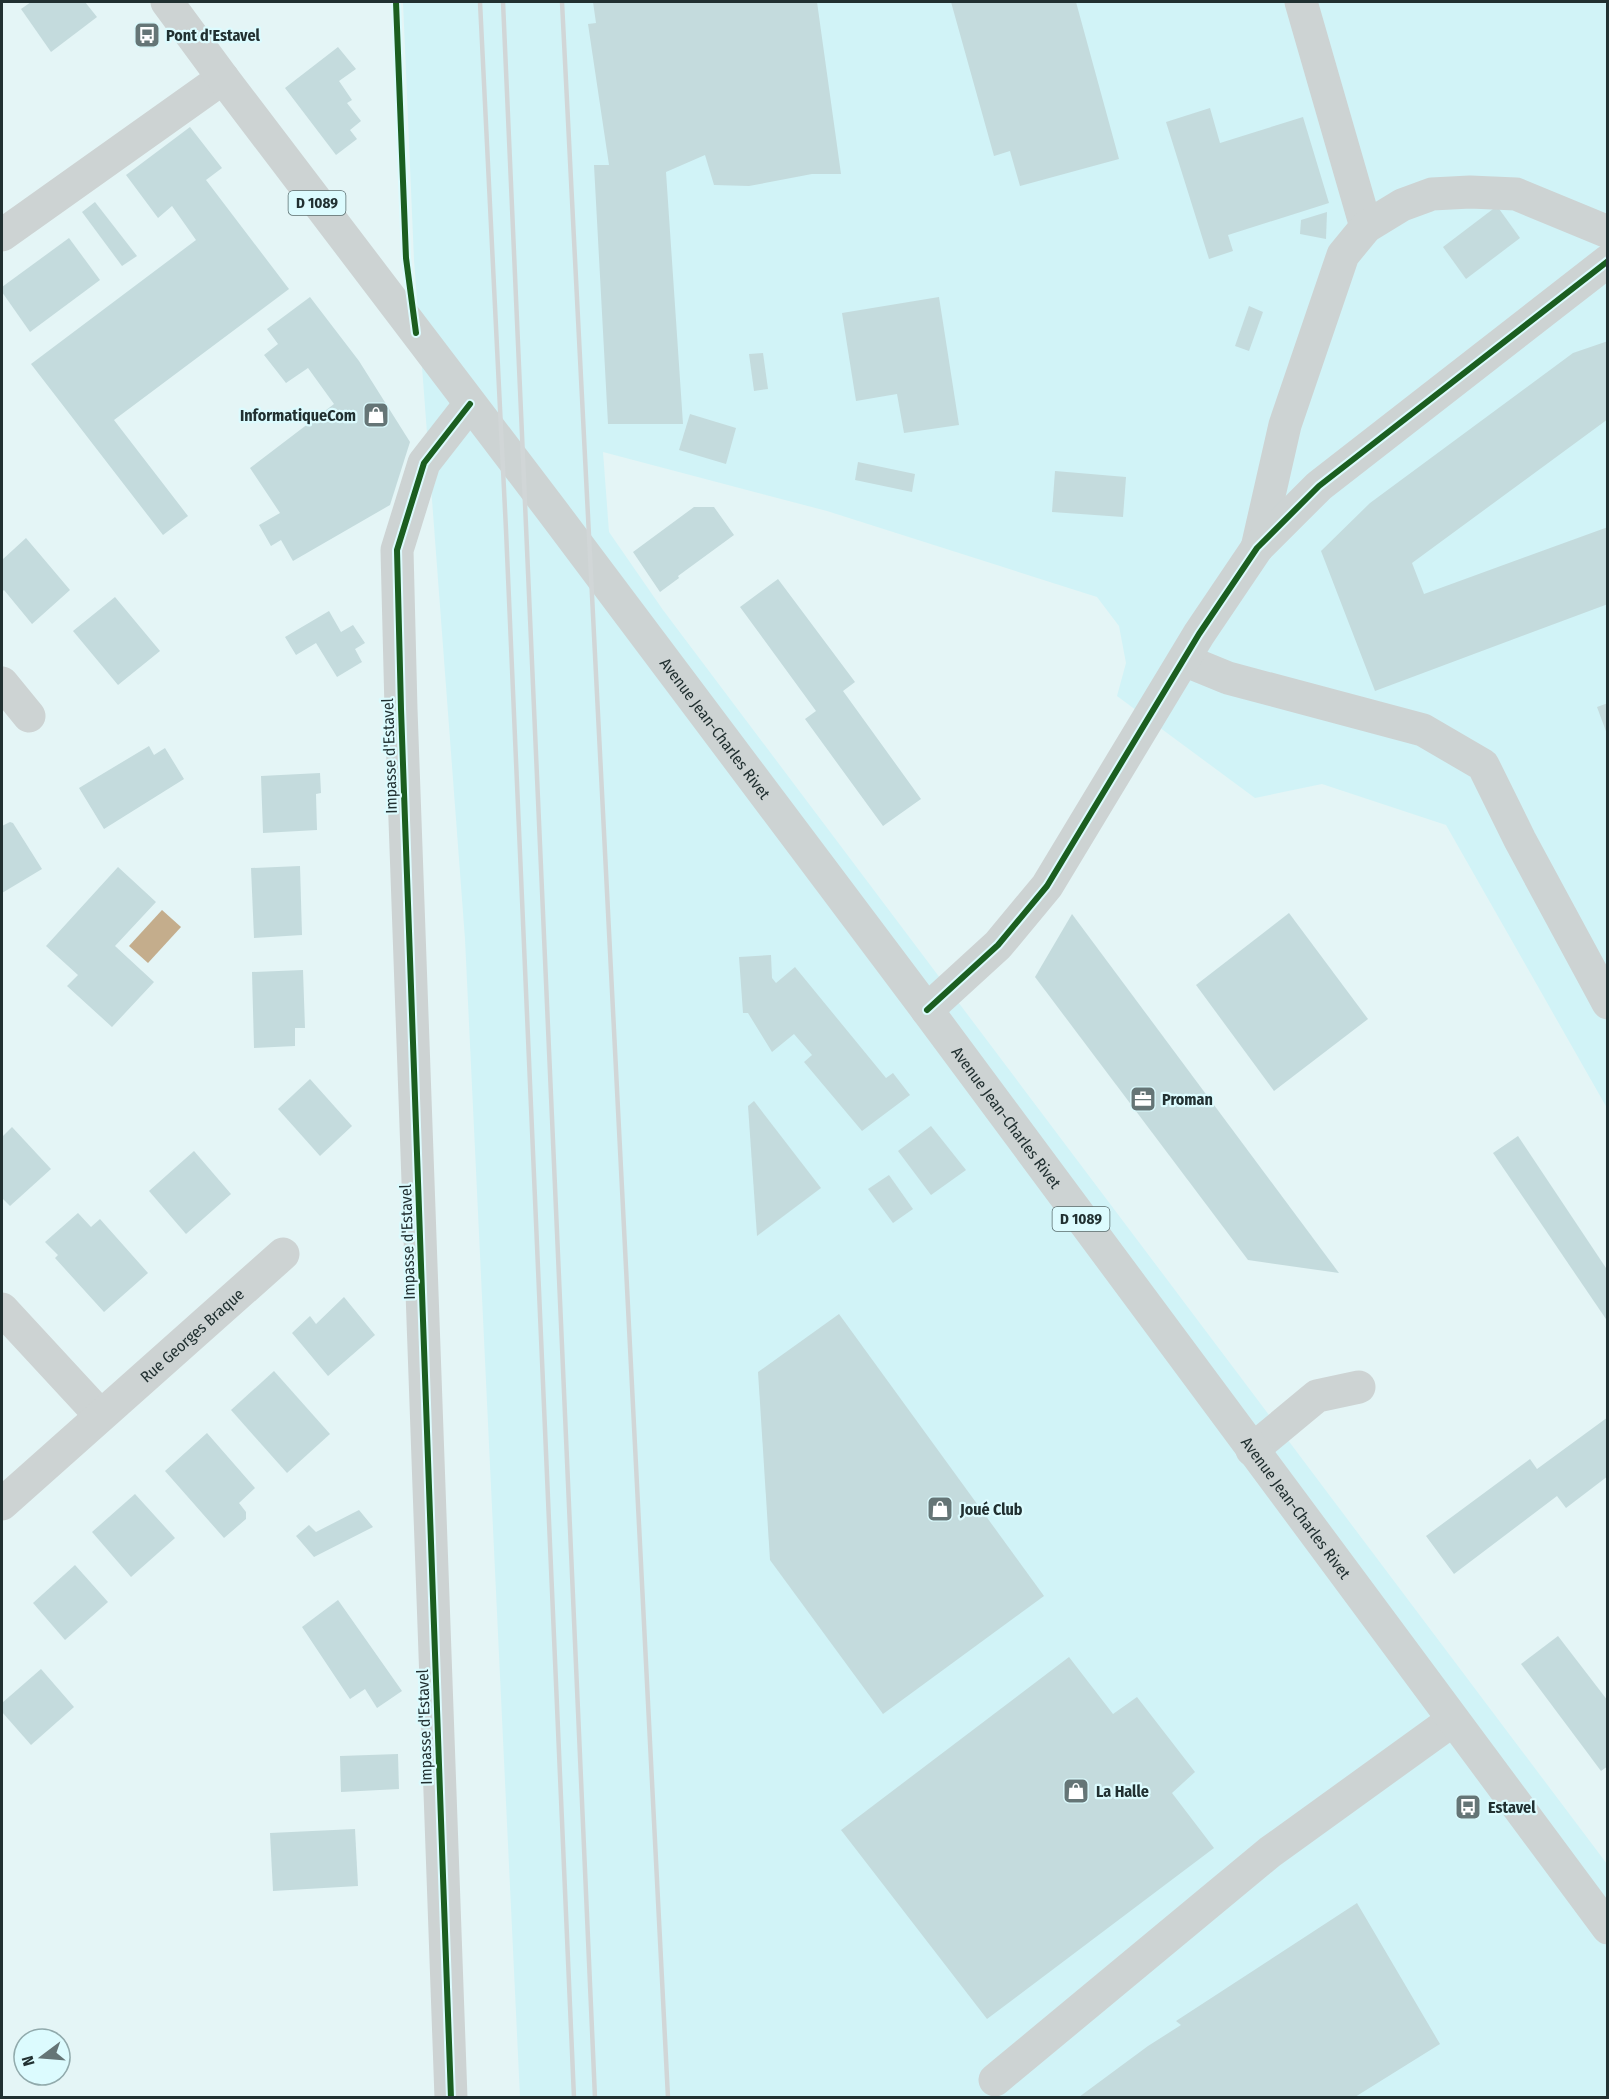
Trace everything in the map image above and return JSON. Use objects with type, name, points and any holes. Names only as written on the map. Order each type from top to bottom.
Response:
[{"type":"street","name":"D 1089","points":[[167,2],[470,404]]},
{"type":"street","points":[[1301,2],[1366,227]]},
{"type":"street","points":[[2,235],[223,78]]},
{"type":"street","points":[[1257,548],[1285,425],[1343,255],[1366,227],[1402,205],[1432,194],[1470,192],[1516,194],[1608,232]]},
{"type":"street","points":[[927,1010],[998,945],[1047,886],[1184,660],[1257,548],[1319,486],[1608,261]]},
{"type":"street","name":"Avenue Jean-Charles Rivet","points":[[470,404],[927,1010],[1608,1928]]},
{"type":"street","name":"Impasse d'Estavel","points":[[451,2097],[397,550],[424,463],[470,404]]},
{"type":"street","points":[[1184,660],[1228,678],[1423,730],[1483,765],[1520,840],[1608,1003]]},
{"type":"street","points":[[2,683],[29,716]]},
{"type":"street","name":"Rue Georges Braque","points":[[2,1504],[283,1254]]},
{"type":"street","points":[[2,1309],[100,1415]]},
{"type":"street","points":[[1252,1450],[1317,1396],[1359,1387]]},
{"type":"street","points":[[995,2080],[1270,1852],[1453,1720]]},
{"type":"shaded area","points":[[403,2],[1607,2],[1607,1108],[1446,825],[1322,784],[1255,798],[1117,696],[1126,663],[1119,626],[1097,597],[827,511],[603,452],[609,532],[663,610],[1607,1864],[1607,2097],[520,2097],[465,939],[414,260]]},
{"type":"shaded area","points":[[162,910],[181,927],[148,963],[129,946]]},
{"type":"building","points":[[31,2],[85,2],[97,17],[51,52],[21,9]]},
{"type":"building","points":[[593,2],[817,2],[841,174],[812,174],[749,186],[714,185],[705,155],[666,172],[683,424],[608,424],[594,165],[609,165],[588,24],[596,23]]},
{"type":"building","points":[[951,2],[1076,2],[1119,159],[1020,186],[1010,151],[994,156]]},
{"type":"building","points":[[338,47],[356,69],[339,81],[352,100],[347,103],[361,121],[350,130],[357,139],[336,155],[285,88]]},
{"type":"building","points":[[1210,108],[1220,143],[1303,117],[1329,203],[1228,235],[1233,251],[1209,259],[1166,122]]},
{"type":"building","points":[[190,127],[222,168],[206,180],[289,289],[114,420],[188,516],[163,535],[31,364],[196,240],[172,206],[158,218],[126,175]]},
{"type":"building","points":[[95,202],[137,256],[122,266],[82,212]]},
{"type":"building","points":[[1497,206],[1520,238],[1466,279],[1443,247]]},
{"type":"building","points":[[1327,212],[1326,239],[1300,234],[1301,220]]},
{"type":"building","points":[[69,238],[100,280],[30,332],[2,292],[2,287]]},
{"type":"building","points":[[310,297],[359,361],[410,442],[390,505],[293,561],[281,540],[271,546],[259,525],[280,513],[250,468],[334,404],[308,368],[286,383],[264,355],[278,344],[267,329]]},
{"type":"building","points":[[939,297],[959,425],[904,433],[897,394],[856,401],[842,313]]},
{"type":"building","points":[[1249,306],[1263,312],[1249,351],[1235,346]]},
{"type":"building","points":[[1608,341],[1608,419],[1412,563],[1424,594],[1608,527],[1608,604],[1375,691],[1321,551],[1370,503],[1573,353]]},
{"type":"building","points":[[763,353],[768,389],[754,391],[749,354]]},
{"type":"building","points":[[690,414],[736,428],[726,464],[679,450]]},
{"type":"building","points":[[858,462],[915,474],[912,492],[855,480]]},
{"type":"building","points":[[1055,471],[1126,477],[1123,517],[1052,512]]},
{"type":"building","points":[[694,507],[714,507],[734,535],[660,592],[633,552]]},
{"type":"building","points":[[26,538],[70,590],[32,624],[4,590],[2,592],[2,560]]},
{"type":"building","points":[[778,579],[855,682],[843,691],[921,799],[883,826],[805,719],[816,711],[740,607]]},
{"type":"building","points":[[115,597],[160,651],[118,685],[73,631]]},
{"type":"building","points":[[329,611],[341,632],[353,625],[365,643],[355,649],[362,662],[337,677],[316,643],[296,655],[285,637]]},
{"type":"building","points":[[1608,703],[1608,734],[1607,734],[1597,707]]},
{"type":"building","points":[[149,746],[154,755],[165,748],[184,779],[104,829],[79,788]]},
{"type":"building","points":[[320,773],[321,793],[316,794],[317,830],[263,833],[261,776]]},
{"type":"building","points":[[13,823],[42,869],[2,893],[2,826]]},
{"type":"building","points":[[300,866],[302,935],[254,938],[251,868]]},
{"type":"building","points":[[118,867],[156,902],[115,946],[154,982],[112,1027],[67,986],[78,975],[46,946]]},
{"type":"building","points":[[1289,913],[1368,1019],[1274,1091],[1196,985]]},
{"type":"building","points":[[1072,914],[1339,1273],[1248,1260],[1035,977]]},
{"type":"building","points":[[771,955],[772,978],[776,983],[795,967],[886,1078],[893,1073],[910,1095],[862,1131],[804,1062],[812,1055],[794,1034],[772,1052],[748,1013],[743,1013],[739,957]]},
{"type":"building","points":[[303,970],[305,1028],[295,1028],[295,1046],[254,1048],[252,972]]},
{"type":"building","points":[[310,1079],[352,1126],[320,1156],[278,1109]]},
{"type":"building","points":[[754,1101],[821,1188],[757,1236],[748,1106]]},
{"type":"building","points":[[931,1126],[966,1170],[931,1195],[898,1151]]},
{"type":"building","points":[[12,1127],[51,1169],[10,1206],[2,1198],[2,1137]]},
{"type":"building","points":[[1518,1136],[1608,1271],[1608,1322],[1493,1153]]},
{"type":"building","points":[[194,1151],[231,1194],[186,1234],[149,1191]]},
{"type":"building","points":[[889,1175],[913,1209],[893,1223],[868,1189]]},
{"type":"building","points":[[78,1213],[91,1227],[100,1219],[148,1273],[104,1312],[55,1258],[58,1255],[45,1242]]},
{"type":"building","points":[[344,1297],[375,1335],[328,1376],[292,1333],[310,1316],[316,1324]]},
{"type":"building","points":[[839,1314],[1044,1596],[883,1714],[770,1560],[758,1372]]},
{"type":"building","points":[[274,1371],[330,1434],[287,1473],[231,1410]]},
{"type":"building","points":[[1608,1417],[1608,1476],[1566,1508],[1557,1496],[1454,1574],[1426,1536],[1530,1459],[1537,1469]]},
{"type":"building","points":[[207,1433],[255,1488],[239,1503],[246,1512],[246,1519],[224,1538],[165,1471]]},
{"type":"building","points":[[135,1494],[175,1538],[131,1577],[92,1532]]},
{"type":"building","points":[[359,1510],[373,1527],[314,1557],[296,1536],[309,1525],[316,1532]]},
{"type":"building","points":[[75,1565],[108,1602],[65,1640],[33,1603]]},
{"type":"building","points":[[338,1600],[402,1691],[377,1708],[365,1689],[350,1699],[302,1627]]},
{"type":"building","points":[[1558,1636],[1608,1701],[1608,1766],[1601,1771],[1521,1664]]},
{"type":"building","points":[[1069,1657],[1113,1714],[1137,1697],[1195,1772],[1172,1793],[1214,1848],[987,2019],[841,1830]]},
{"type":"building","points":[[41,1669],[74,1707],[31,1745],[2,1712],[2,1703]]},
{"type":"building","points":[[398,1754],[399,1789],[341,1792],[340,1756]]},
{"type":"building","points":[[355,1829],[358,1886],[273,1891],[270,1833]]},
{"type":"building","points":[[1357,1903],[1440,2044],[1355,2097],[1079,2097],[1148,2046],[1181,2025],[1176,2021]]},
{"type":"railway","points":[[480,2],[506,530],[574,2098]]},
{"type":"railway","points":[[503,2],[595,2098]]},
{"type":"railway","points":[[562,2],[668,2098]]},
{"type":"cycle path","points":[[396,2],[406,258],[416,333]]},
{"type":"cycle path","points":[[927,1010],[998,945],[1047,886],[1199,634],[1257,548],[1319,486],[1608,261]]},
{"type":"cycle path","points":[[451,2098],[397,550],[424,463],[470,404]]},
{"type":"place","name":"Pont d'Estavel","points":[[147,35]]},
{"type":"place","name":"InformatiqueCom","points":[[376,415]]},
{"type":"place","name":"Proman","points":[[1143,1099]]},
{"type":"place","name":"Joué Club","points":[[940,1509]]},
{"type":"place","name":"La Halle","points":[[1076,1791]]},
{"type":"place","name":"Estavel","points":[[1468,1807]]}]
